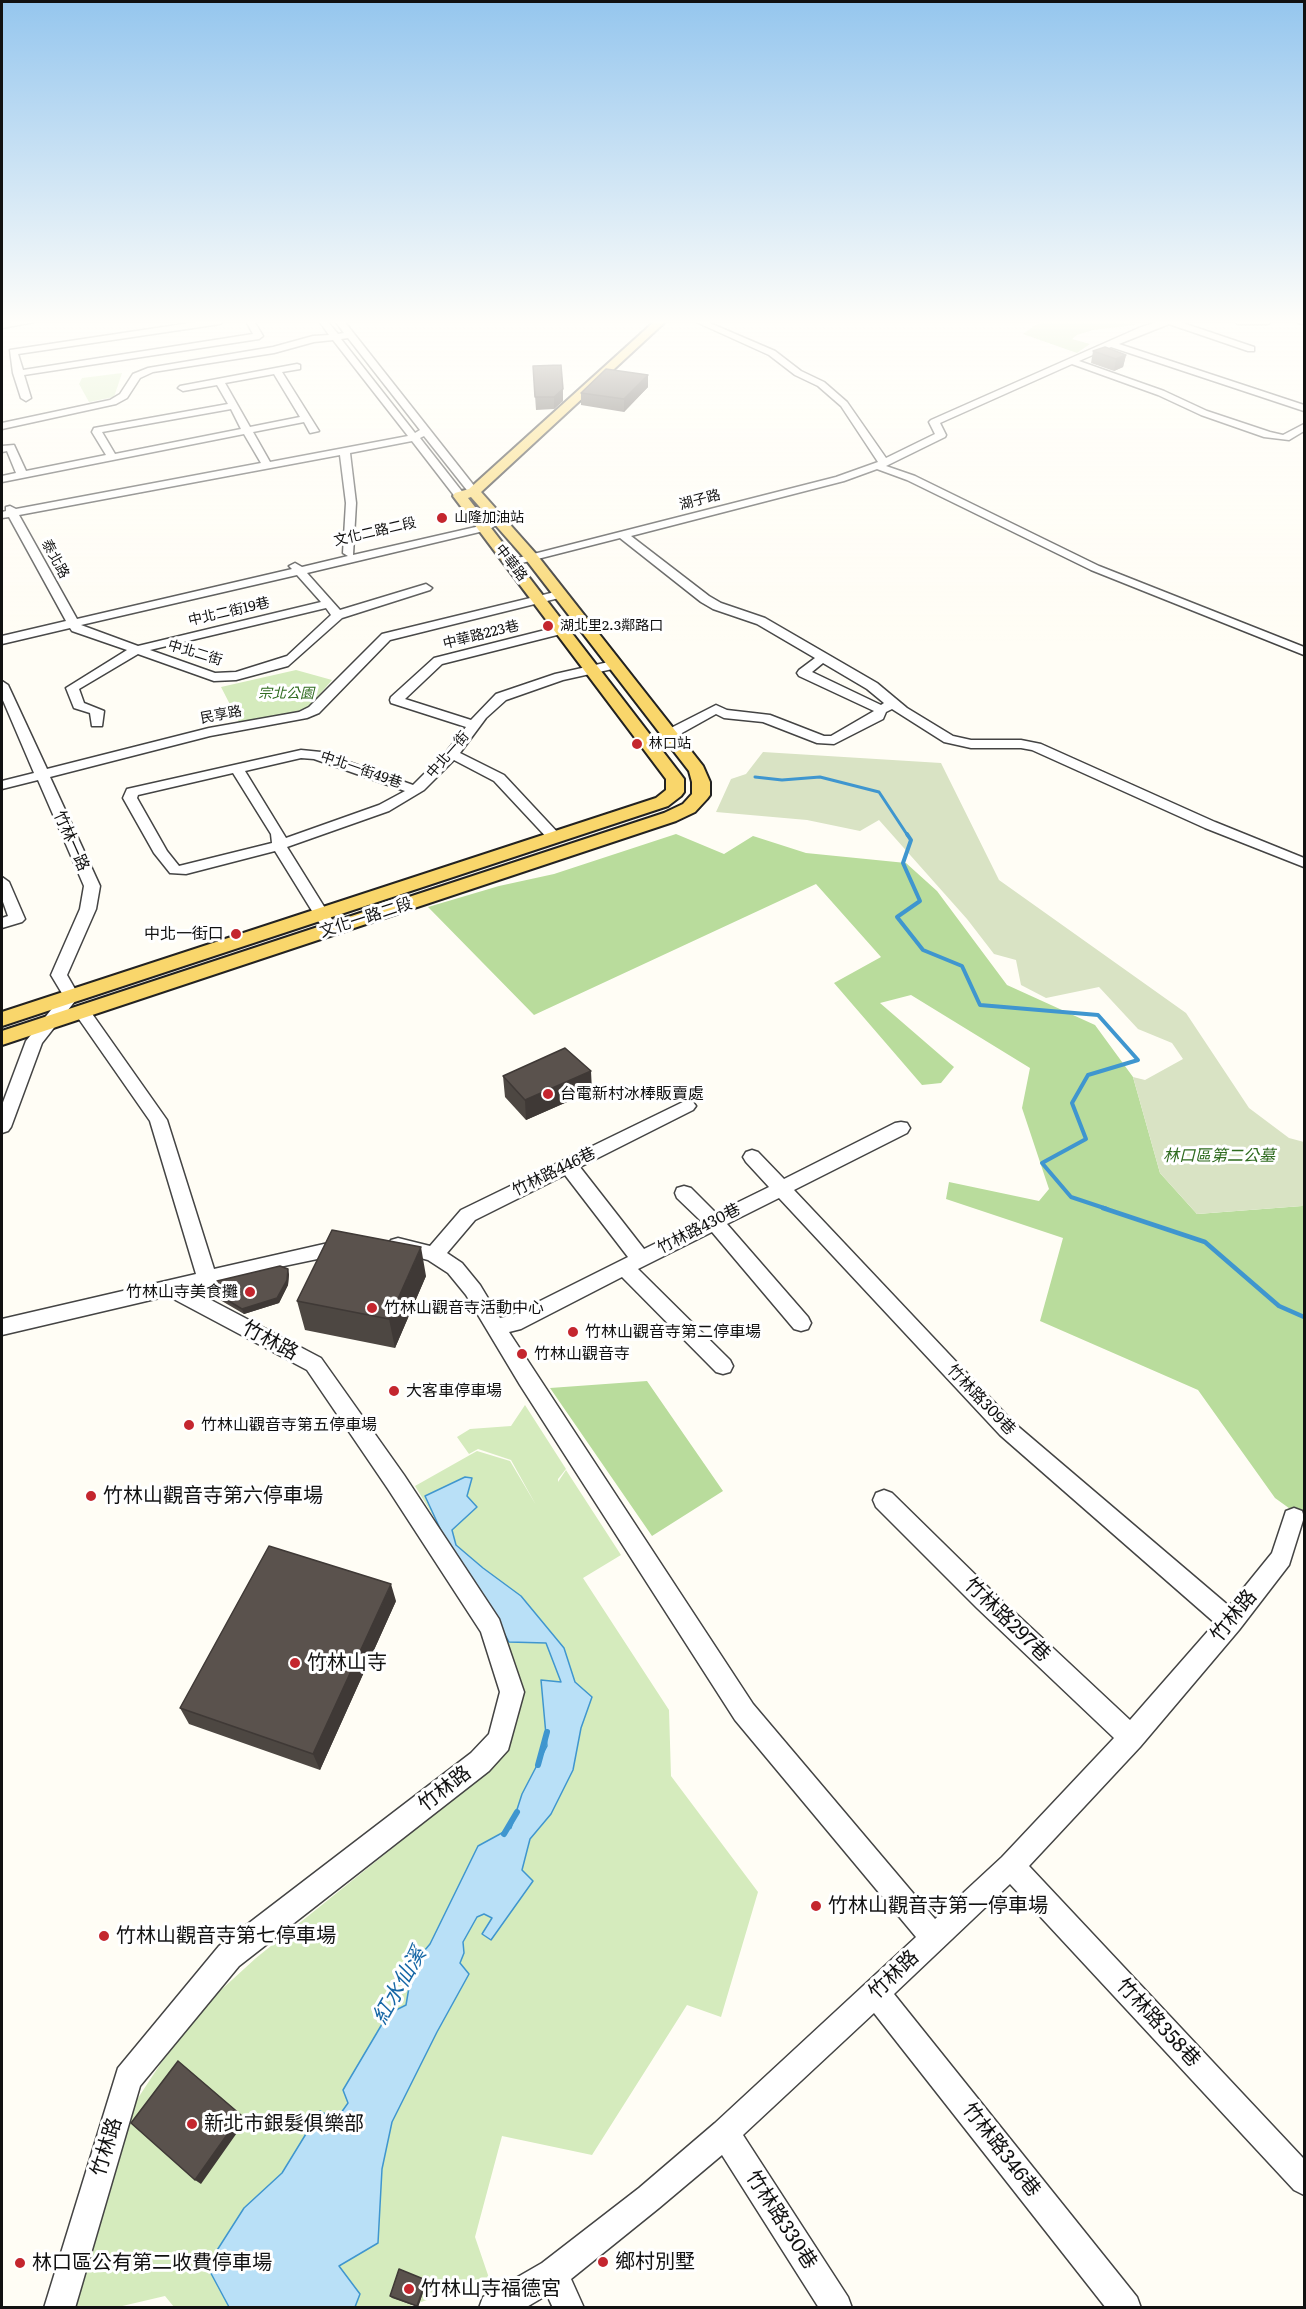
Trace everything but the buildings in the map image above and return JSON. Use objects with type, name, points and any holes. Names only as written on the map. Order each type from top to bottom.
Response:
[{"type":"main road","points":[[467,494],[540,429]]},
{"type":"main road","name":"中華路","points":[[467,494],[500,520],[532,558],[697,770]]},
{"type":"main road","name":"中華路","points":[[467,494],[483,525],[510,563],[675,779]]},
{"type":"main road","name":"文化一路二段","points":[[2,1019],[77,1004],[325,923],[670,817],[689,808],[700,795],[701,782],[697,770]]},
{"type":"main road","name":"文化一路二段","points":[[325,923],[555,838],[662,802],[675,792],[675,779]]},
{"type":"main road","name":"文化一路二段","points":[[2,1038],[51,1022],[77,1004]]},
{"type":"street","points":[[106,429],[97,432],[111,456]]},
{"type":"street","points":[[2,479],[257,429]]},
{"type":"street","name":"中華路","points":[[407,429],[467,494]]},
{"type":"street","points":[[860,429],[880,464],[1095,568],[1305,651]]},
{"type":"street","name":"湖子路","points":[[510,563],[840,479],[880,464],[941,435],[938,429]]},
{"type":"street","points":[[1250,429],[1285,438],[1302,429]]},
{"type":"street","name":"中華路","points":[[426,430],[467,494]]},
{"type":"street","points":[[265,462],[345,451],[426,430]]},
{"type":"street","points":[[246,431],[265,462]]},
{"type":"street","points":[[7,512],[412,435]]},
{"type":"street","points":[[2,449],[10,447],[22,475]]},
{"type":"street","points":[[345,451],[351,503],[349,554]]},
{"type":"street","name":"泰北路","points":[[7,512],[71,621]]},
{"type":"street","name":"文化二路二段","points":[[2,640],[71,621],[500,520]]},
{"type":"street","name":"文化二路二段","points":[[297,569],[349,554],[483,525]]},
{"type":"street","points":[[622,534],[705,599],[717,606],[761,621],[822,657],[887,706]]},
{"type":"street","points":[[297,569],[338,615],[426,588]]},
{"type":"street","name":"民享路","points":[[2,785],[209,732],[302,715],[314,710],[386,638],[395,633],[559,595]]},
{"type":"street","name":"中北二街19巷","points":[[97,723],[97,711],[79,705],[72,688],[136,650],[329,604]]},
{"type":"street","name":"中北二街","points":[[71,621],[76,628],[214,677],[225,678],[284,663],[338,615]]},
{"type":"street","name":"文化二路二段","points":[[2,632],[71,621]]},
{"type":"street","name":"中華路223巷","points":[[474,725],[396,700],[438,661],[561,630]]},
{"type":"street","points":[[822,657],[803,673],[902,711],[950,739],[971,744],[1021,744],[1036,747],[1199,821],[1305,863]]},
{"type":"street","name":"中北一街","points":[[175,870],[186,870],[279,845],[384,808],[415,790],[452,754],[474,725],[501,697],[559,677],[613,665]]},
{"type":"street","name":"竹林一路","points":[[2,685],[92,886],[88,909],[59,975],[158,1120],[207,1279]]},
{"type":"street","points":[[668,735],[716,709],[724,714],[765,718],[822,740],[834,740],[878,716],[887,706]]},
{"type":"street","name":"中北一街49巷","points":[[175,870],[161,853],[130,798],[132,792],[301,754],[316,754],[415,790]]},
{"type":"street","points":[[452,754],[499,778],[555,838]]},
{"type":"street","points":[[236,768],[278,834],[279,845],[325,923]]},
{"type":"street","points":[[2,882],[17,919],[2,923]]},
{"type":"street","points":[[2,1127],[34,1041],[51,1022]]},
{"type":"street","name":"竹林路446巷","points":[[434,1254],[468,1215],[687,1106]]},
{"type":"street","name":"竹林路430巷","points":[[496,1327],[514,1323],[901,1128]]},
{"type":"street","name":"竹林路309巷","points":[[752,1157],[1006,1429],[1231,1622]]},
{"type":"street","points":[[568,1165],[632,1263],[723,1366]]},
{"type":"street","points":[[684,1193],[714,1222],[801,1323]]},
{"type":"street","points":[[2,1327],[335,1248],[376,1244],[412,1247],[434,1254],[455,1268],[467,1283],[744,1712],[933,1936]]},
{"type":"street","name":"竹林路","points":[[59,2307],[128,2078],[229,1956],[480,1762],[499,1741],[512,1692],[491,1628],[396,1482],[314,1364],[170,1288]]},
{"type":"street","name":"竹林路297巷","points":[[884,1500],[1131,1738]]},
{"type":"street","name":"竹林路","points":[[494,2307],[553,2274],[649,2198],[725,2133],[876,1993],[933,1936],[1011,1866],[1131,1738],[1231,1622],[1281,1558],[1294,1518]]},
{"type":"street","name":"竹林路358巷","points":[[1011,1866],[1305,2180]]},
{"type":"street","name":"竹林路346巷","points":[[876,1993],[1126,2307]]},
{"type":"street","name":"竹林路330巷","points":[[725,2133],[837,2307]]},
{"type":"street","points":[[553,2274],[569,2307]]},
{"type":"green space","name":"宗北公園","points":[[296,670],[332,680],[309,707],[298,712],[239,722],[221,687]]},
{"type":"green space","name":"林口區第二公墓","points":[[763,752],[941,763],[999,880],[1186,1013],[1249,1108],[1289,1138],[1304,1142],[1304,1203],[1302,1206],[1197,1214],[1160,1173],[1133,1077],[1145,1080],[1183,1059],[1172,1043],[1138,1029],[1099,987],[1046,998],[1021,985],[1016,960],[994,954],[967,919],[879,820],[860,831],[807,820],[716,812],[731,779],[746,774]]},
{"type":"green space","points":[[676,834],[724,854],[753,836],[806,853],[906,863],[937,891],[1007,985],[1095,1025],[1133,1077],[1160,1173],[1197,1214],[1302,1206],[1304,1203],[1304,1519],[1275,1498],[1198,1390],[1040,1321],[1063,1238],[946,1199],[949,1182],[1039,1201],[1049,1189],[1022,1108],[1030,1068],[911,995],[880,1003],[954,1067],[941,1083],[922,1085],[834,983],[881,957],[816,884],[534,1015],[428,907],[499,886],[554,874]]},
{"type":"green space","points":[[647,1381],[723,1491],[652,1536],[550,1388]]},
{"type":"green space","points":[[525,1405],[566,1469],[558,1482],[566,1470],[621,1555],[583,1578],[669,1710],[671,1776],[758,1892],[721,2017],[687,2005],[592,2155],[502,2136],[475,2237],[489,2278],[407,2307],[174,2307],[165,2296],[118,2307],[63,2308],[117,2130],[161,2063],[210,2000],[256,1958],[477,1780],[509,1745],[521,1705],[512,1661],[489,1607],[415,1486],[477,1451],[510,1461],[536,1505],[511,1460],[478,1449],[469,1454],[457,1437],[470,1429],[511,1426]]},
{"type":"water","points":[[465,1477],[472,1478],[467,1496],[477,1507],[452,1530],[456,1545],[521,1596],[564,1648],[575,1682],[592,1697],[581,1728],[573,1770],[551,1814],[530,1839],[522,1870],[533,1881],[491,1940],[482,1934],[492,1918],[484,1914],[477,1917],[463,1942],[464,1953],[460,1963],[469,1974],[392,2122],[382,2169],[378,2243],[339,2266],[360,2294],[355,2307],[229,2307],[207,2266],[244,2208],[282,2173],[320,2111],[336,2120],[348,2103],[343,2090],[388,2014],[406,2005],[413,1964],[430,1944],[478,1846],[511,1828],[522,1794],[547,1746],[541,1680],[561,1682],[546,1643],[509,1642],[480,1590],[443,1535],[425,1496]]},
{"type":"waterway","points":[[755,777],[782,780],[820,777],[879,792],[908,836]]},
{"type":"waterway","points":[[907,834],[911,840],[903,863],[920,901],[897,917],[923,950],[962,966],[980,1005],[1098,1015],[1138,1060],[1088,1075],[1072,1103],[1086,1139],[1042,1163],[1071,1197],[1107,1209]]},
{"type":"waterway","points":[[1103,1208],[1205,1242],[1279,1306],[1304,1317]]},
{"type":"waterway","name":"紅水仙溪","points":[[538,1765],[547,1732]]},
{"type":"waterway","name":"紅水仙溪","points":[[504,1834],[517,1812]]},
{"type":"place","name":"山隆加油站","points":[[442,518]]},
{"type":"place","name":"湖北里2.3鄰路口","points":[[548,626]]},
{"type":"place","name":"林口站","points":[[637,744]]},
{"type":"place","name":"中北一街口","points":[[236,934]]},
{"type":"place","name":"台電新村冰棒販賣處","points":[[548,1094]]},
{"type":"place","name":"竹林山寺美食攤","points":[[250,1292]]},
{"type":"place","name":"竹林山觀音寺活動中心","points":[[372,1308]]},
{"type":"place","name":"竹林山觀音寺第二停車場","points":[[573,1332]]},
{"type":"place","name":"竹林山觀音寺","points":[[522,1354]]},
{"type":"place","name":"大客車停車場","points":[[394,1391]]},
{"type":"place","name":"竹林山觀音寺第五停車場","points":[[189,1425]]},
{"type":"place","name":"竹林山觀音寺第六停車場","points":[[91,1496]]},
{"type":"place","name":"竹林山寺","points":[[295,1663]]},
{"type":"place","name":"竹林山觀音寺第一停車場","points":[[816,1906]]},
{"type":"place","name":"竹林山觀音寺第七停車場","points":[[104,1936]]},
{"type":"place","name":"新北市銀髮俱樂部","points":[[192,2124]]},
{"type":"place","name":"鄉村別墅","points":[[603,2262]]},
{"type":"place","name":"林口區公有第二收費停車場","points":[[20,2263]]},
{"type":"place","name":"竹林山寺福德宮","points":[[409,2289]]}]
